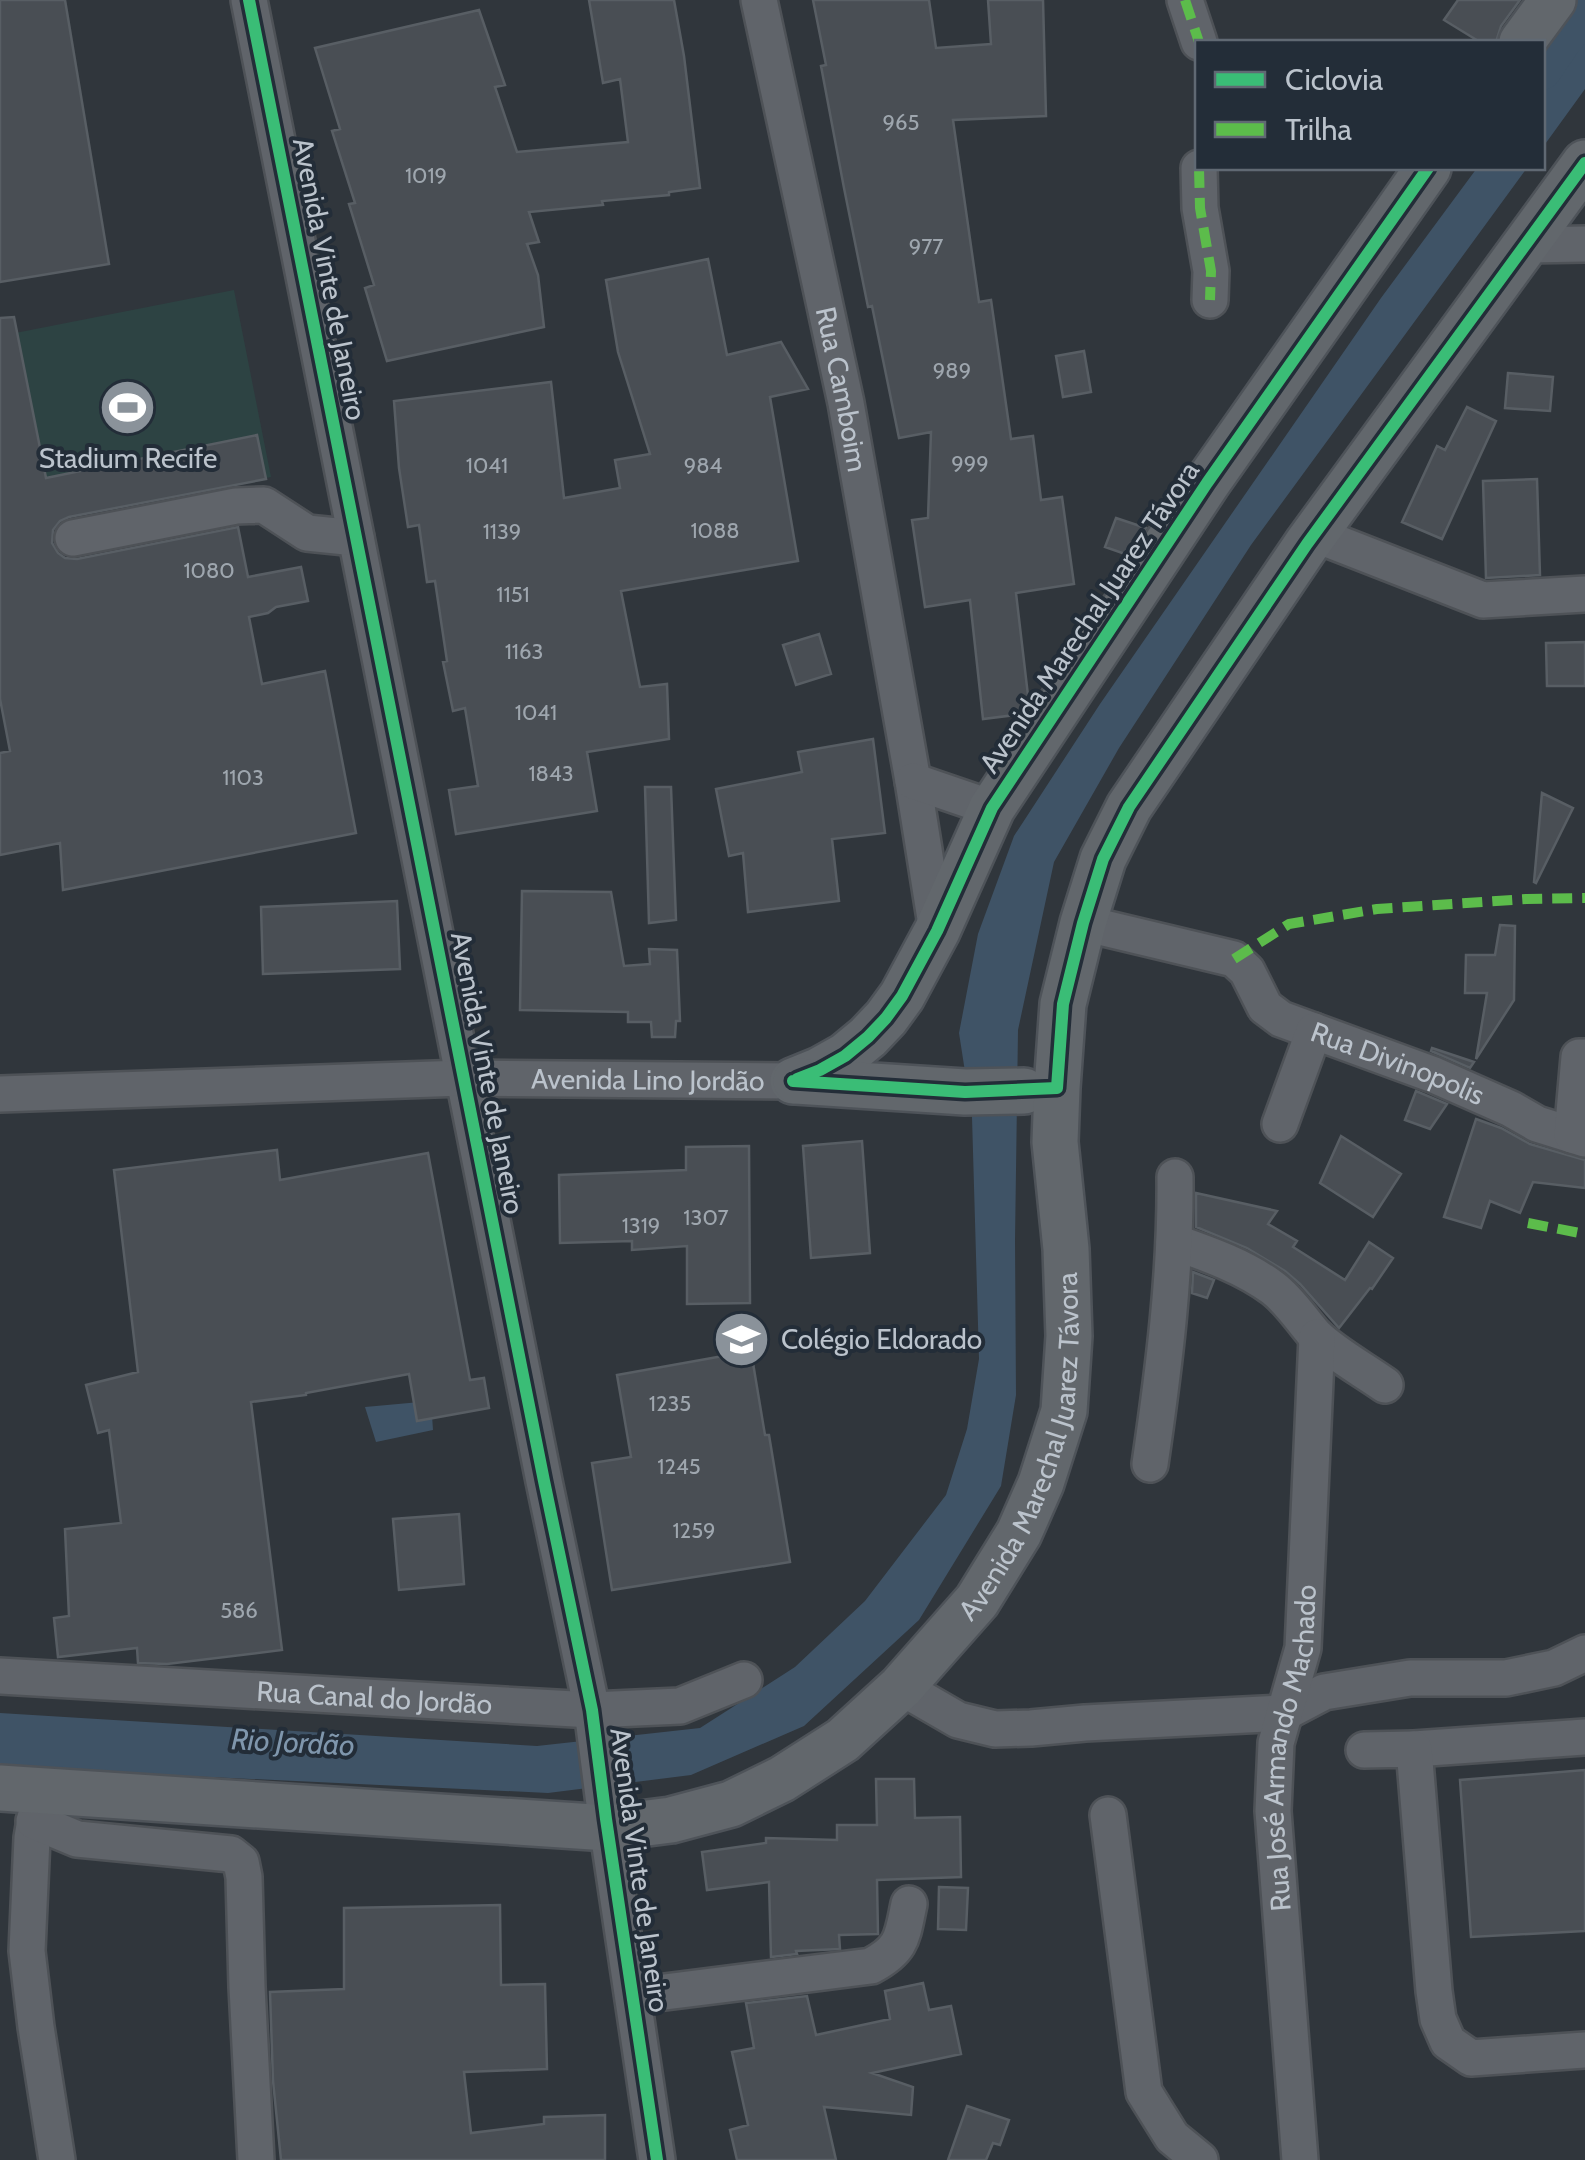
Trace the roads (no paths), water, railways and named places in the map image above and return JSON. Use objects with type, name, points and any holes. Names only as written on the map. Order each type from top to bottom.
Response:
[{"type":"main road","points":[[1524,40],[1554,0]]},
{"type":"main road","name":"Avenida Marechal Juarez Távora","points":[[607,1824],[671,1820],[731,1804],[782,1779],[844,1740],[901,1687],[977,1601],[1018,1532],[1041,1483],[1064,1412],[1069,1336],[1066,1249],[1055,1142],[1040,1089],[1103,859],[1129,807],[1314,534],[1585,164]]},
{"type":"main road","name":"Avenida Marechal Juarez Távora","points":[[793,1081],[845,1056],[868,1038],[902,996],[992,808],[1207,483],[1427,170]]},
{"type":"main road","name":"Avenida Lino Jordão","points":[[793,1081],[965,1092],[1040,1089]]},
{"type":"main road","points":[[25,1800],[607,1824]]},
{"type":"street","name":"Avenida Vinte de Janeiro","points":[[250,0],[593,1717],[657,2160]]},
{"type":"street","name":"Rua Camboim","points":[[760,0],[846,403],[936,930]]},
{"type":"street","points":[[1185,0],[1198,40]]},
{"type":"street","points":[[1199,170],[1200,208],[1211,271],[1210,300]]},
{"type":"street","points":[[1528,245],[1585,244]]},
{"type":"street","points":[[72,538],[236,506],[264,505],[307,533],[356,538]]},
{"type":"street","points":[[1314,534],[1483,600],[1585,594]]},
{"type":"street","points":[[913,780],[992,808]]},
{"type":"street","name":"Rua Divinopolis","points":[[1083,922],[1234,958],[1247,971],[1264,1007],[1281,1019],[1434,1075],[1537,1124],[1578,1137]]},
{"type":"street","points":[[1280,1124],[1314,1031]]},
{"type":"street","points":[[1578,1137],[1579,1057],[1585,1057]]},
{"type":"street","name":"Avenida Lino Jordão","points":[[0,1094],[464,1078],[793,1081]]},
{"type":"street","points":[[1150,1464],[1169,1323],[1175,1176]]},
{"type":"street","points":[[1174,1242],[1228,1263],[1273,1288],[1318,1337],[1385,1385]]},
{"type":"street","name":"Rua José Armando Machado","points":[[1300,2160],[1273,1811],[1276,1743],[1304,1648],[1318,1337]]},
{"type":"street","points":[[901,1687],[958,1720],[995,1729],[1284,1713],[1324,1692],[1410,1678],[1506,1678],[1554,1668],[1585,1654]]},
{"type":"street","name":"Rua Canal do Jordão","points":[[0,1676],[593,1717],[680,1706],[744,1680]]},
{"type":"street","points":[[1364,1750],[1585,1737]]},
{"type":"street","points":[[1414,1749],[1434,1991],[1438,2019],[1448,2042],[1472,2058],[1585,2050]]},
{"type":"street","points":[[25,1800],[27,1950],[57,2160]]},
{"type":"street","points":[[25,1800],[78,1839],[231,1854],[241,1862],[256,2160]]},
{"type":"street","points":[[1108,1815],[1144,2092],[1172,2136],[1200,2160]]},
{"type":"street","points":[[632,1996],[871,1966],[896,1950],[909,1904]]},
{"type":"water","points":[[1585,20],[1585,89],[1545,144],[1545,75]]},
{"type":"water","name":"Rio Jordão","points":[[1476,170],[1526,170],[1251,545],[1119,748],[1054,862],[1018,1030],[1016,1395],[1001,1486],[919,1620],[804,1726],[691,1775],[548,1793],[0,1767],[0,1713],[537,1746],[700,1728],[795,1667],[865,1601],[946,1495],[967,1429],[979,1359],[972,1117],[959,1033],[978,934],[1014,836],[1100,704],[1381,298]]},
{"type":"water","points":[[431,1401],[433,1430],[376,1442],[365,1407]]},
{"type":"waterway","points":[[1545,67],[1585,15]]},
{"type":"place","name":"Stadium Recife","points":[[128,407]]},
{"type":"place","name":"Colégio Eldorado","points":[[742,1339]]}]
